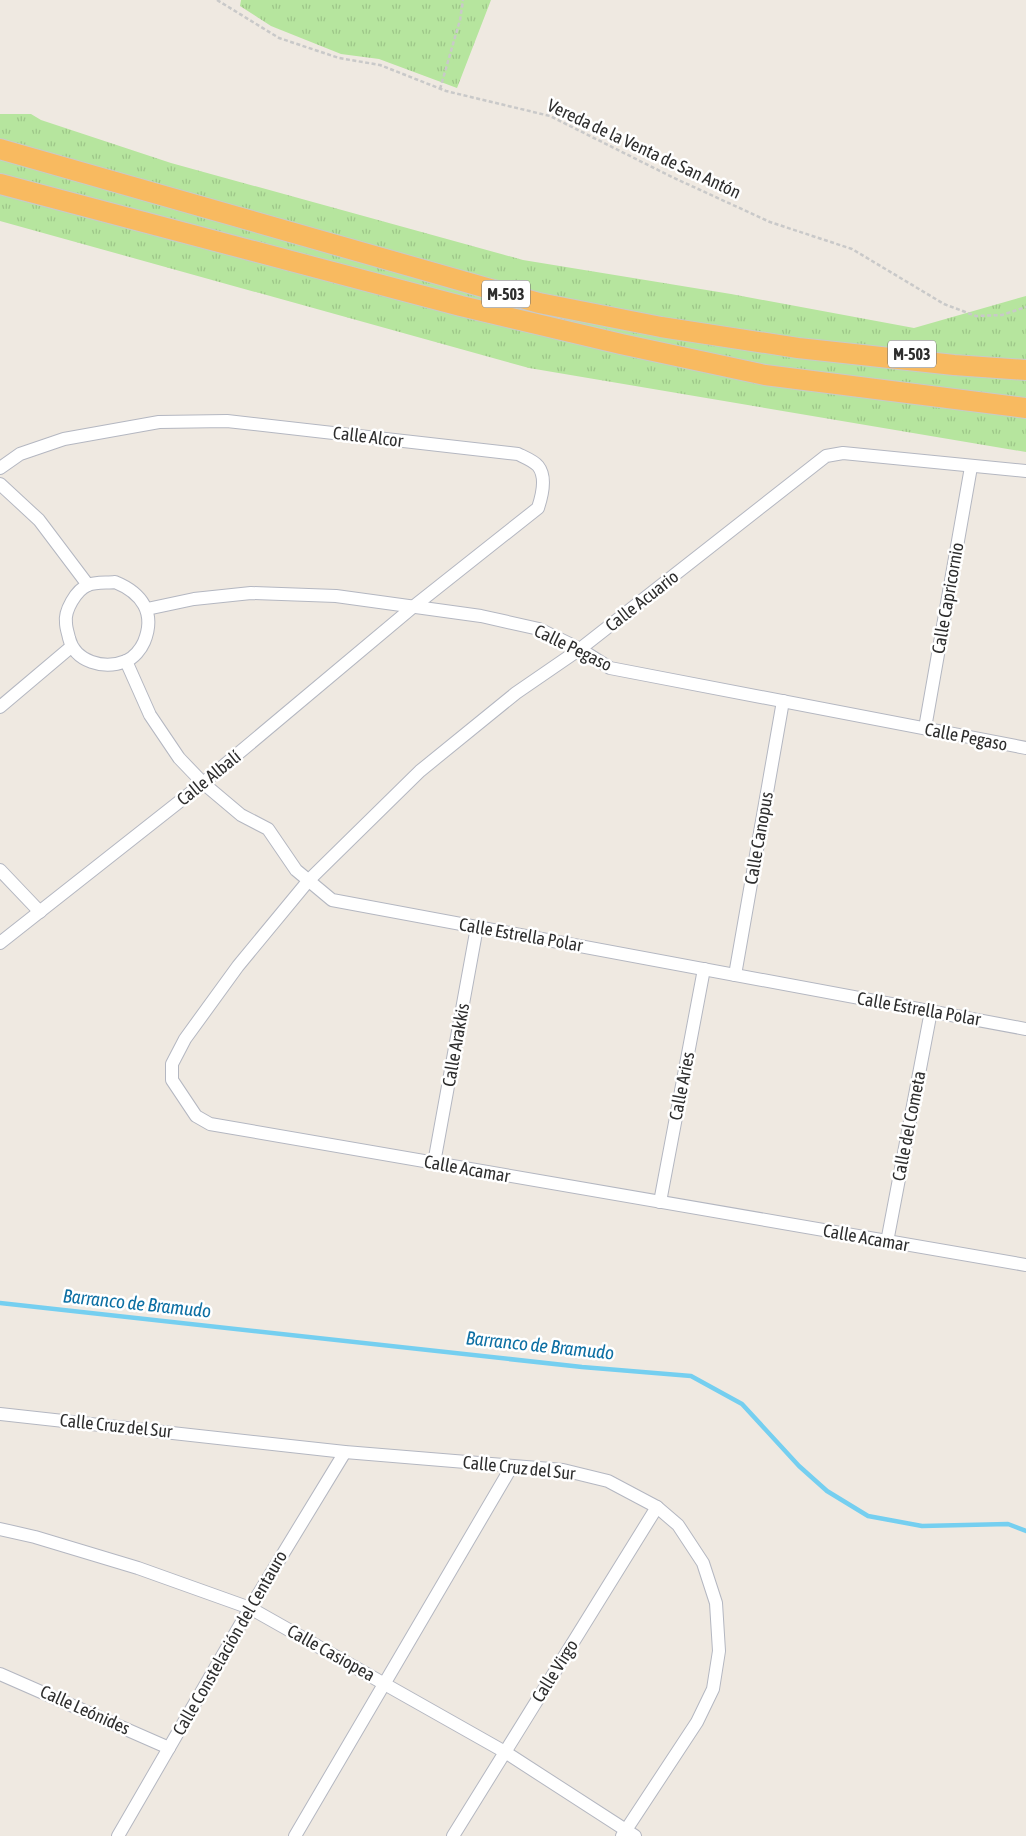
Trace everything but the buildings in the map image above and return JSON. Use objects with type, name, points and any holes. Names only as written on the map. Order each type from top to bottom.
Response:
[{"type":"highway","name":"M-503","points":[[0,148],[539,303],[662,327],[798,348],[954,365],[1026,370]]},
{"type":"highway","name":"M-503","points":[[0,184],[461,306],[621,344],[765,375],[1026,408]]},
{"type":"highway","name":"M-503","points":[[621,344],[911,386],[1026,395]]},
{"type":"highway","name":"M-503","points":[[798,348],[1026,360]]},
{"type":"street","name":"Calle Alcor","points":[[0,468],[20,454],[64,439],[159,422],[228,421],[518,454],[538,465],[542,475],[542,496],[538,508],[413,607]]},
{"type":"street","name":"Calle Acuario","points":[[309,880],[420,771],[516,693],[580,649],[826,456],[843,453],[1026,471]]},
{"type":"street","name":"Calle Capricornio","points":[[926,728],[971,467]]},
{"type":"street","points":[[0,484],[39,520],[88,584]]},
{"type":"street","points":[[115,582],[131,589],[147,609],[149,629],[140,649],[126,661],[100,665],[84,659],[72,647],[65,622],[72,600],[88,584],[115,582]]},
{"type":"street","name":"Calle Pegaso","points":[[147,609],[194,599],[251,593],[336,596],[481,616],[539,629],[580,649],[610,668],[1026,748]]},
{"type":"street","name":"Calle Albalí","points":[[0,943],[203,783],[413,607]]},
{"type":"street","points":[[0,707],[72,647]]},
{"type":"street","name":"Calle Estrella Polar","points":[[126,661],[150,715],[179,758],[203,783],[241,815],[268,829],[296,870],[332,900],[1026,1028]]},
{"type":"street","name":"Calle Canopus","points":[[735,975],[783,701]]},
{"type":"street","points":[[0,870],[40,912]]},
{"type":"street","name":"Calle Acamar","points":[[309,880],[238,966],[185,1040],[172,1064],[172,1080],[196,1116],[210,1124],[1026,1265]]},
{"type":"street","name":"Calle Arakkis","points":[[434,1163],[477,927]]},
{"type":"street","name":"Calle Aries","points":[[660,1202],[704,969]]},
{"type":"street","name":"Calle del Cometa","points":[[887,1242],[930,1011]]},
{"type":"street","name":"Calle Cruz del Sur","points":[[0,1414],[345,1452],[563,1470],[608,1481],[657,1507],[678,1525],[703,1563],[716,1603],[719,1651],[713,1689],[697,1722],[627,1834]]},
{"type":"street","name":"Calle Constelación del Centauro","points":[[118,1836],[250,1608],[345,1452]]},
{"type":"street","points":[[295,1836],[512,1466]]},
{"type":"street","name":"Calle Virgo","points":[[454,1836],[657,1507]]},
{"type":"street","name":"Calle Casiopea","points":[[0,1529],[35,1537],[138,1568],[250,1608],[505,1752],[627,1834]]},
{"type":"street","name":"Calle Leónides","points":[[0,1674],[169,1748]]},
{"type":"path","name":"Vereda de la Venta de San Antón","points":[[217,0],[279,38],[339,58],[380,65],[440,89],[550,116],[672,177],[770,222],[852,250],[944,304],[976,316],[1002,315],[1026,307]]},
{"type":"path","points":[[440,89],[446,60],[460,20],[462,0]]},
{"type":"green space","points":[[241,0],[491,0],[457,88],[379,59],[341,54],[271,26],[240,6]]},
{"type":"green space","points":[[0,114],[31,114],[41,120],[171,163],[523,260],[731,294],[914,328],[1026,296],[1026,452],[529,368],[0,221]]},
{"type":"waterway","name":"Barranco de Bramudo","points":[[0,1303],[582,1367],[691,1376],[742,1404],[799,1466],[827,1491],[868,1516],[922,1526],[1008,1524],[1026,1531]]}]
